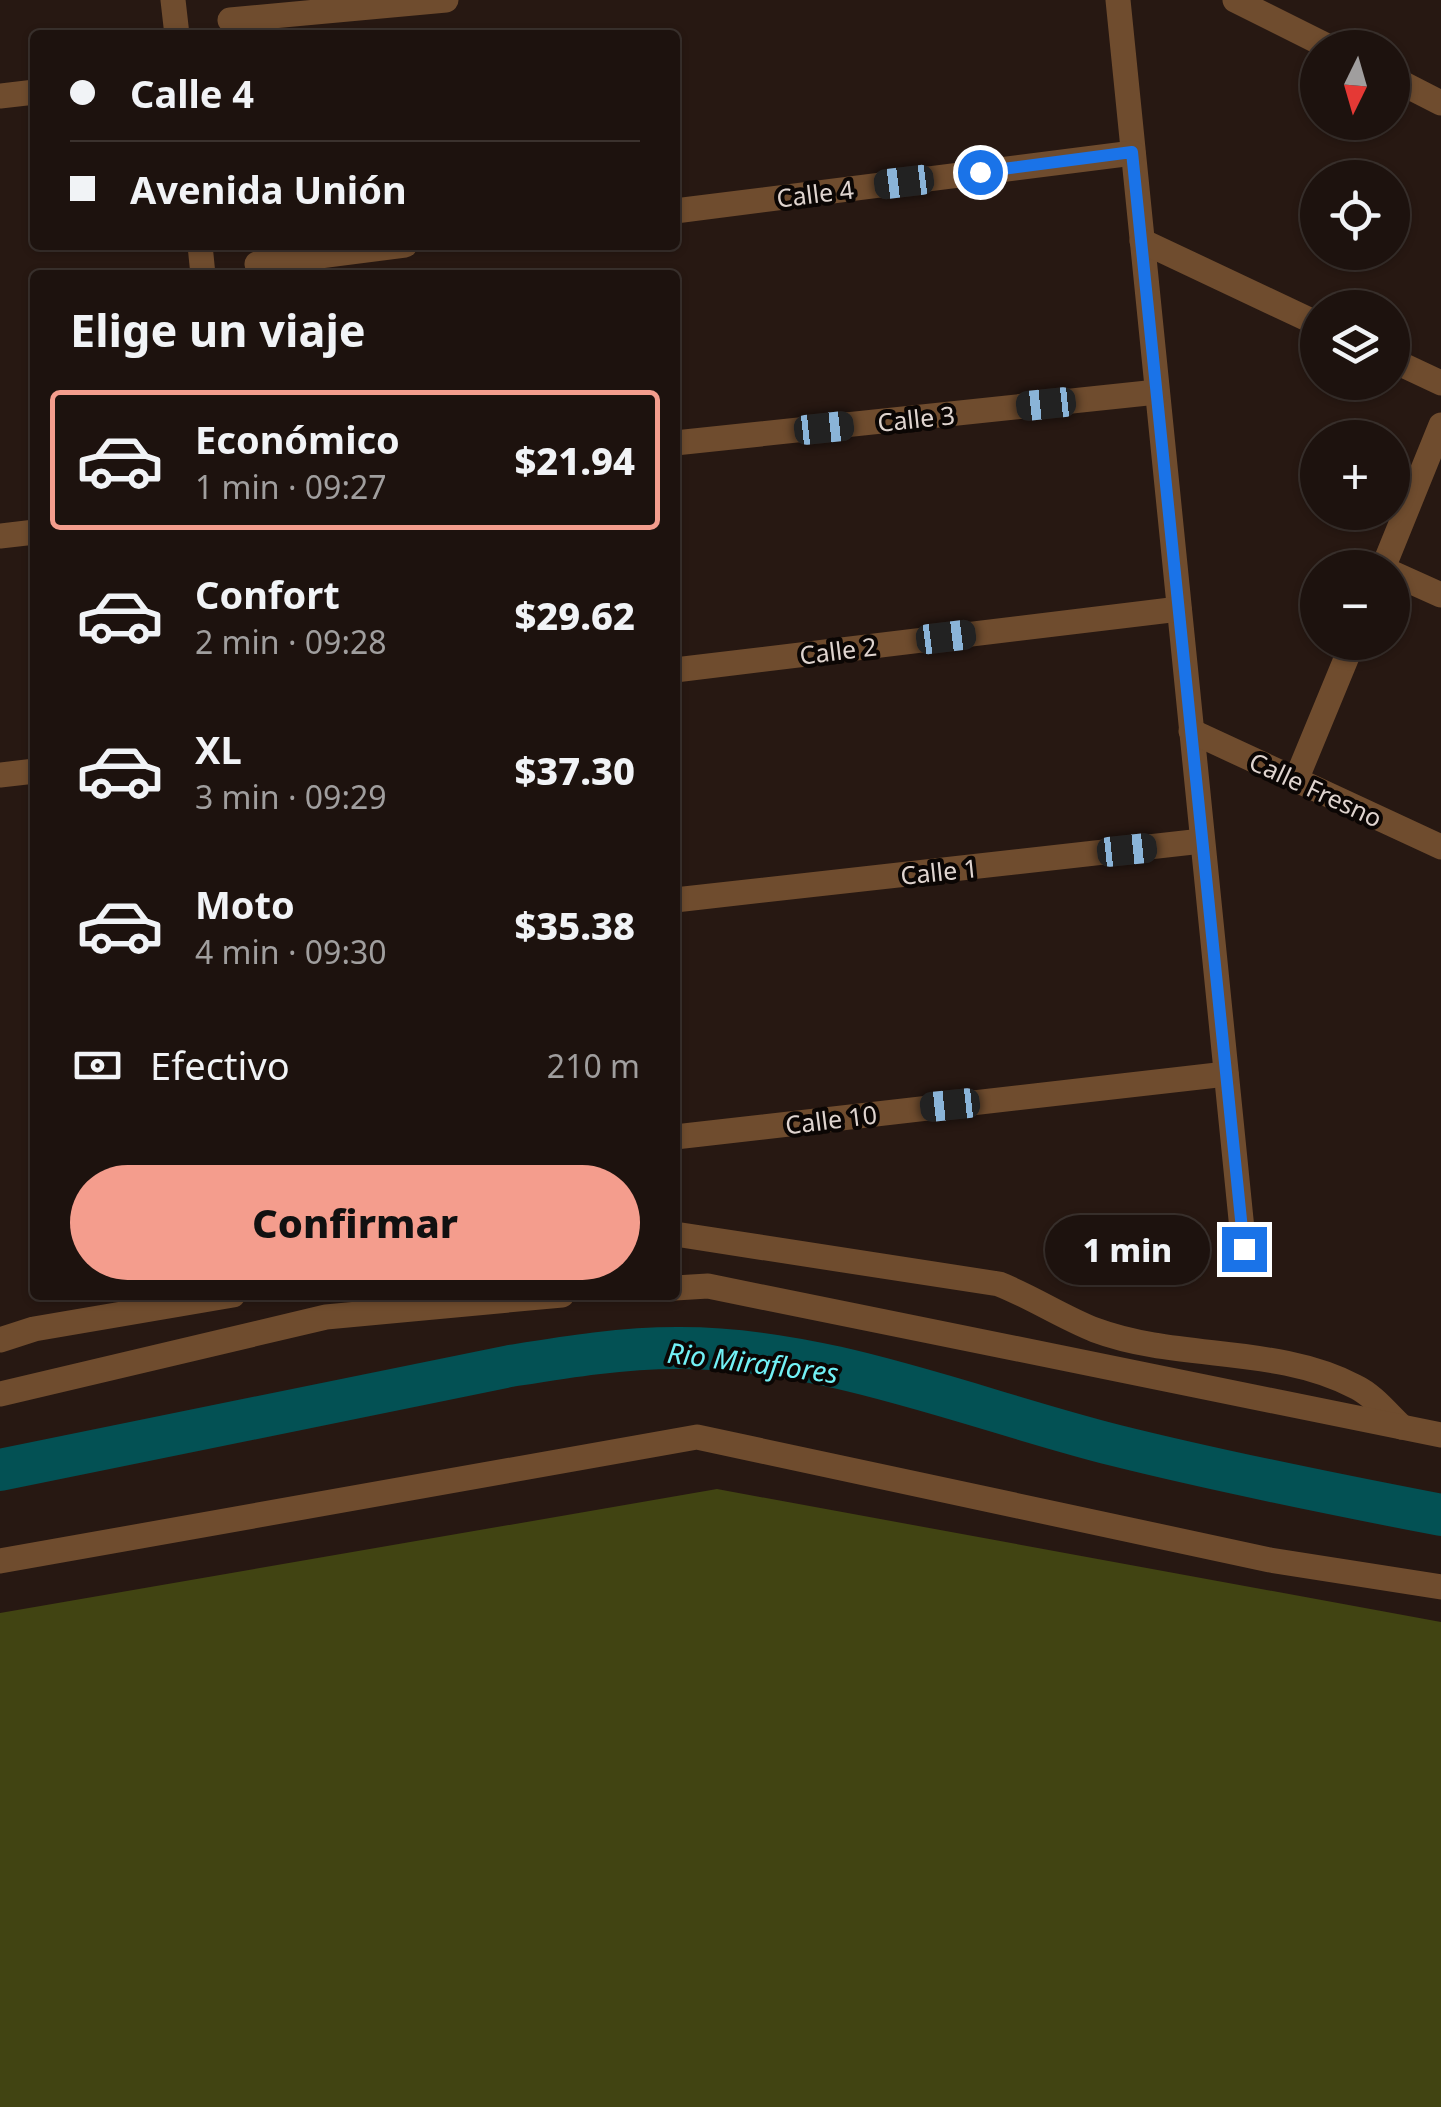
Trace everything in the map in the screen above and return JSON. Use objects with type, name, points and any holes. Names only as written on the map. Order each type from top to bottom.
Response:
[{"type":"street","points":[[173,0],[176,30]]},
{"type":"street","points":[[230,18],[446,0]]},
{"type":"street","points":[[1118,0],[1244,1249]]},
{"type":"street","points":[[1236,0],[1300,32]]},
{"type":"street","points":[[1410,87],[1441,102]]},
{"type":"street","points":[[0,96],[30,93]]},
{"type":"street","name":"Calle 4","points":[[680,210],[1132,152]]},
{"type":"street","points":[[1142,241],[1300,316]]},
{"type":"street","points":[[257,261],[359,250]]},
{"type":"street","points":[[1410,368],[1441,382]]},
{"type":"street","name":"Calle 3","points":[[680,442],[1157,392]]},
{"type":"street","points":[[1391,550],[1441,425]]},
{"type":"street","points":[[0,536],[30,533]]},
{"type":"street","points":[[1410,580],[1441,595]]},
{"type":"street","name":"Calle 2","points":[[680,669],[1179,609]]},
{"type":"street","points":[[1296,780],[1345,660]]},
{"type":"street","name":"Calle Fresno","points":[[1191,731],[1441,847]]},
{"type":"street","points":[[0,775],[30,771]]},
{"type":"street","name":"Calle 1","points":[[680,899],[1202,841]]},
{"type":"street","name":"Calle 10","points":[[680,1136],[1226,1074]]},
{"type":"street","points":[[680,1235],[999,1284],[1040,1300],[1095,1330],[1201,1355],[1278,1362],[1357,1387],[1402,1427]]},
{"type":"street","points":[[680,1288],[708,1286],[1441,1434]]},
{"type":"street","points":[[0,1340],[34,1329],[204,1300]]},
{"type":"street","points":[[0,1394],[326,1318],[511,1300]]},
{"type":"street","points":[[0,1561],[697,1438],[1270,1560],[1441,1587]]},
{"type":"green space","points":[[717,1489],[1441,1622],[1441,2107],[0,2107],[0,1613]]},
{"type":"waterway","name":"Rio Miraflores","points":[[0,1470],[510,1366],[614,1351],[677,1348],[732,1350],[843,1369],[1114,1445],[1441,1515]]},
{"type":"route","points":[[980,172],[1132,152],[1244,1249]]}]
